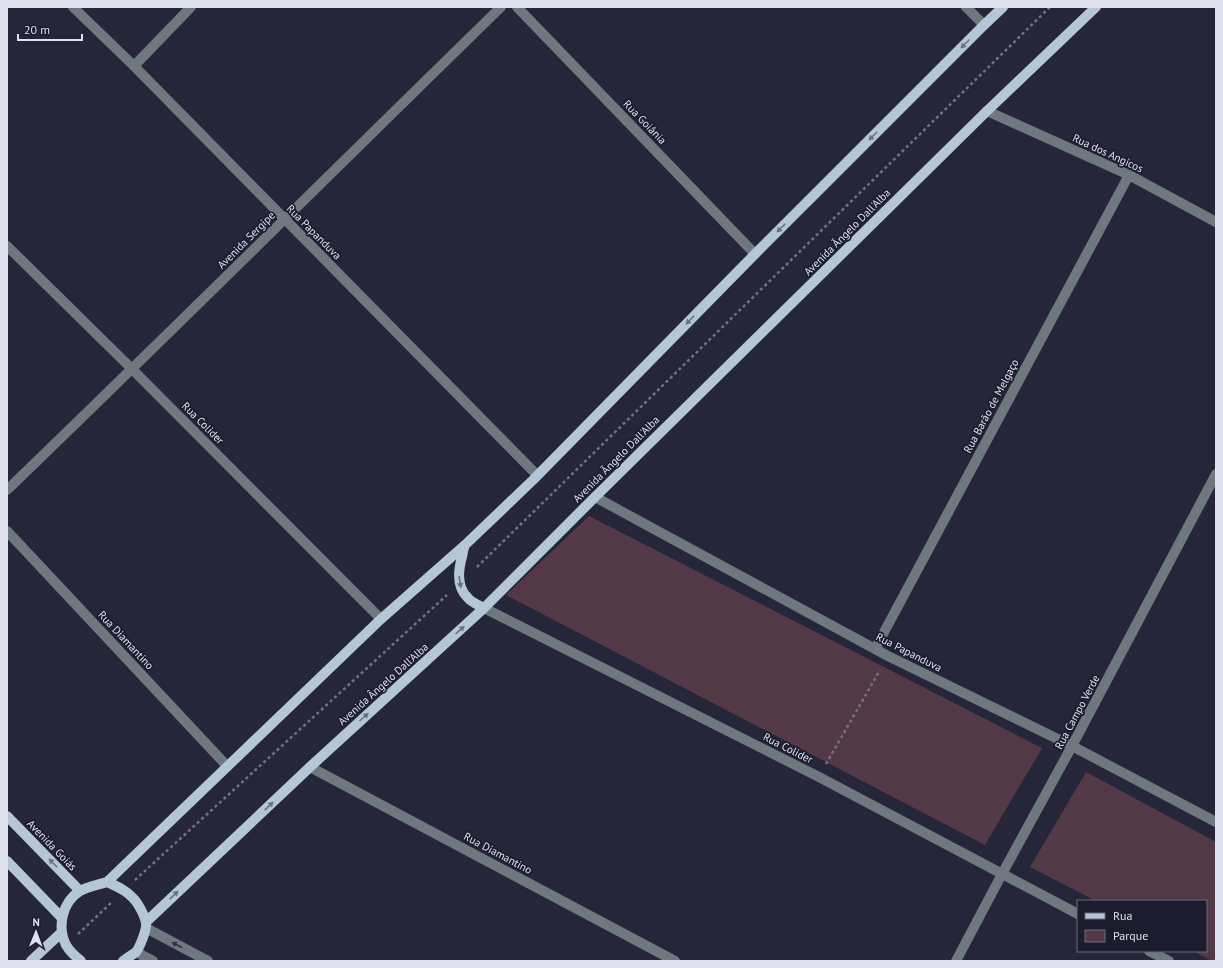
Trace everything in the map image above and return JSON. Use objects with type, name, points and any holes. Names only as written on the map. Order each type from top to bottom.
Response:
[{"type":"main road","points":[[81,961],[66,946],[62,932],[62,918],[68,903],[74,896],[80,891],[89,887],[106,882],[381,619],[464,545],[537,475],[755,254],[1003,7]]},
{"type":"main road","name":"Avenida Ângelo Dall'Alba","points":[[146,925],[310,767],[484,608],[987,110],[1096,7]]},
{"type":"main road","points":[[464,545],[458,578],[459,584],[461,590],[468,599],[484,608]]},
{"type":"main road","name":"Avenida Goiás","points":[[7,816],[80,891]]},
{"type":"main road","points":[[7,862],[62,918]]},
{"type":"main road","points":[[106,882],[124,890],[133,898],[140,907],[146,925],[136,952],[123,961]]},
{"type":"main road","points":[[31,961],[62,932]]},
{"type":"street","name":"Rua Papanduva","points":[[73,7],[134,66],[537,475]]},
{"type":"street","points":[[134,66],[191,7]]},
{"type":"street","name":"Avenida Sergipe","points":[[7,490],[501,7]]},
{"type":"street","name":"Rua Goiânia","points":[[517,7],[755,254]]},
{"type":"street","points":[[966,7],[984,25]]},
{"type":"street","name":"Rua dos Angicos","points":[[987,110],[1129,175],[1216,222]]},
{"type":"street","name":"Rua Barão de Melgaço","points":[[875,649],[1129,175]]},
{"type":"street","name":"Rua Colider","points":[[7,246],[381,619]]},
{"type":"street","name":"Rua Campo Verde","points":[[956,961],[1216,474]]},
{"type":"street","name":"Rua Papanduva","points":[[595,497],[888,656],[1072,746],[1216,822]]},
{"type":"street","name":"Rua Diamantino","points":[[7,531],[227,766]]},
{"type":"street","name":"Rua Colider","points":[[484,608],[818,777],[1077,913]]},
{"type":"street","name":"Rua Diamantino","points":[[310,767],[675,961]]},
{"type":"street","points":[[146,925],[208,961]]},
{"type":"street","points":[[136,952],[153,961]]},
{"type":"street","points":[[1151,952],[1168,961]]},
{"type":"path","points":[[66,946],[124,890],[459,584],[1050,7]]},
{"type":"path","points":[[818,777],[888,656]]},
{"type":"green space","points":[[589,516],[1042,748],[985,845],[506,595]]},
{"type":"green space","points":[[1086,772],[1216,842],[1216,961],[1212,961],[1195,952],[1207,952],[1207,900],[1094,900],[1030,867]]}]
